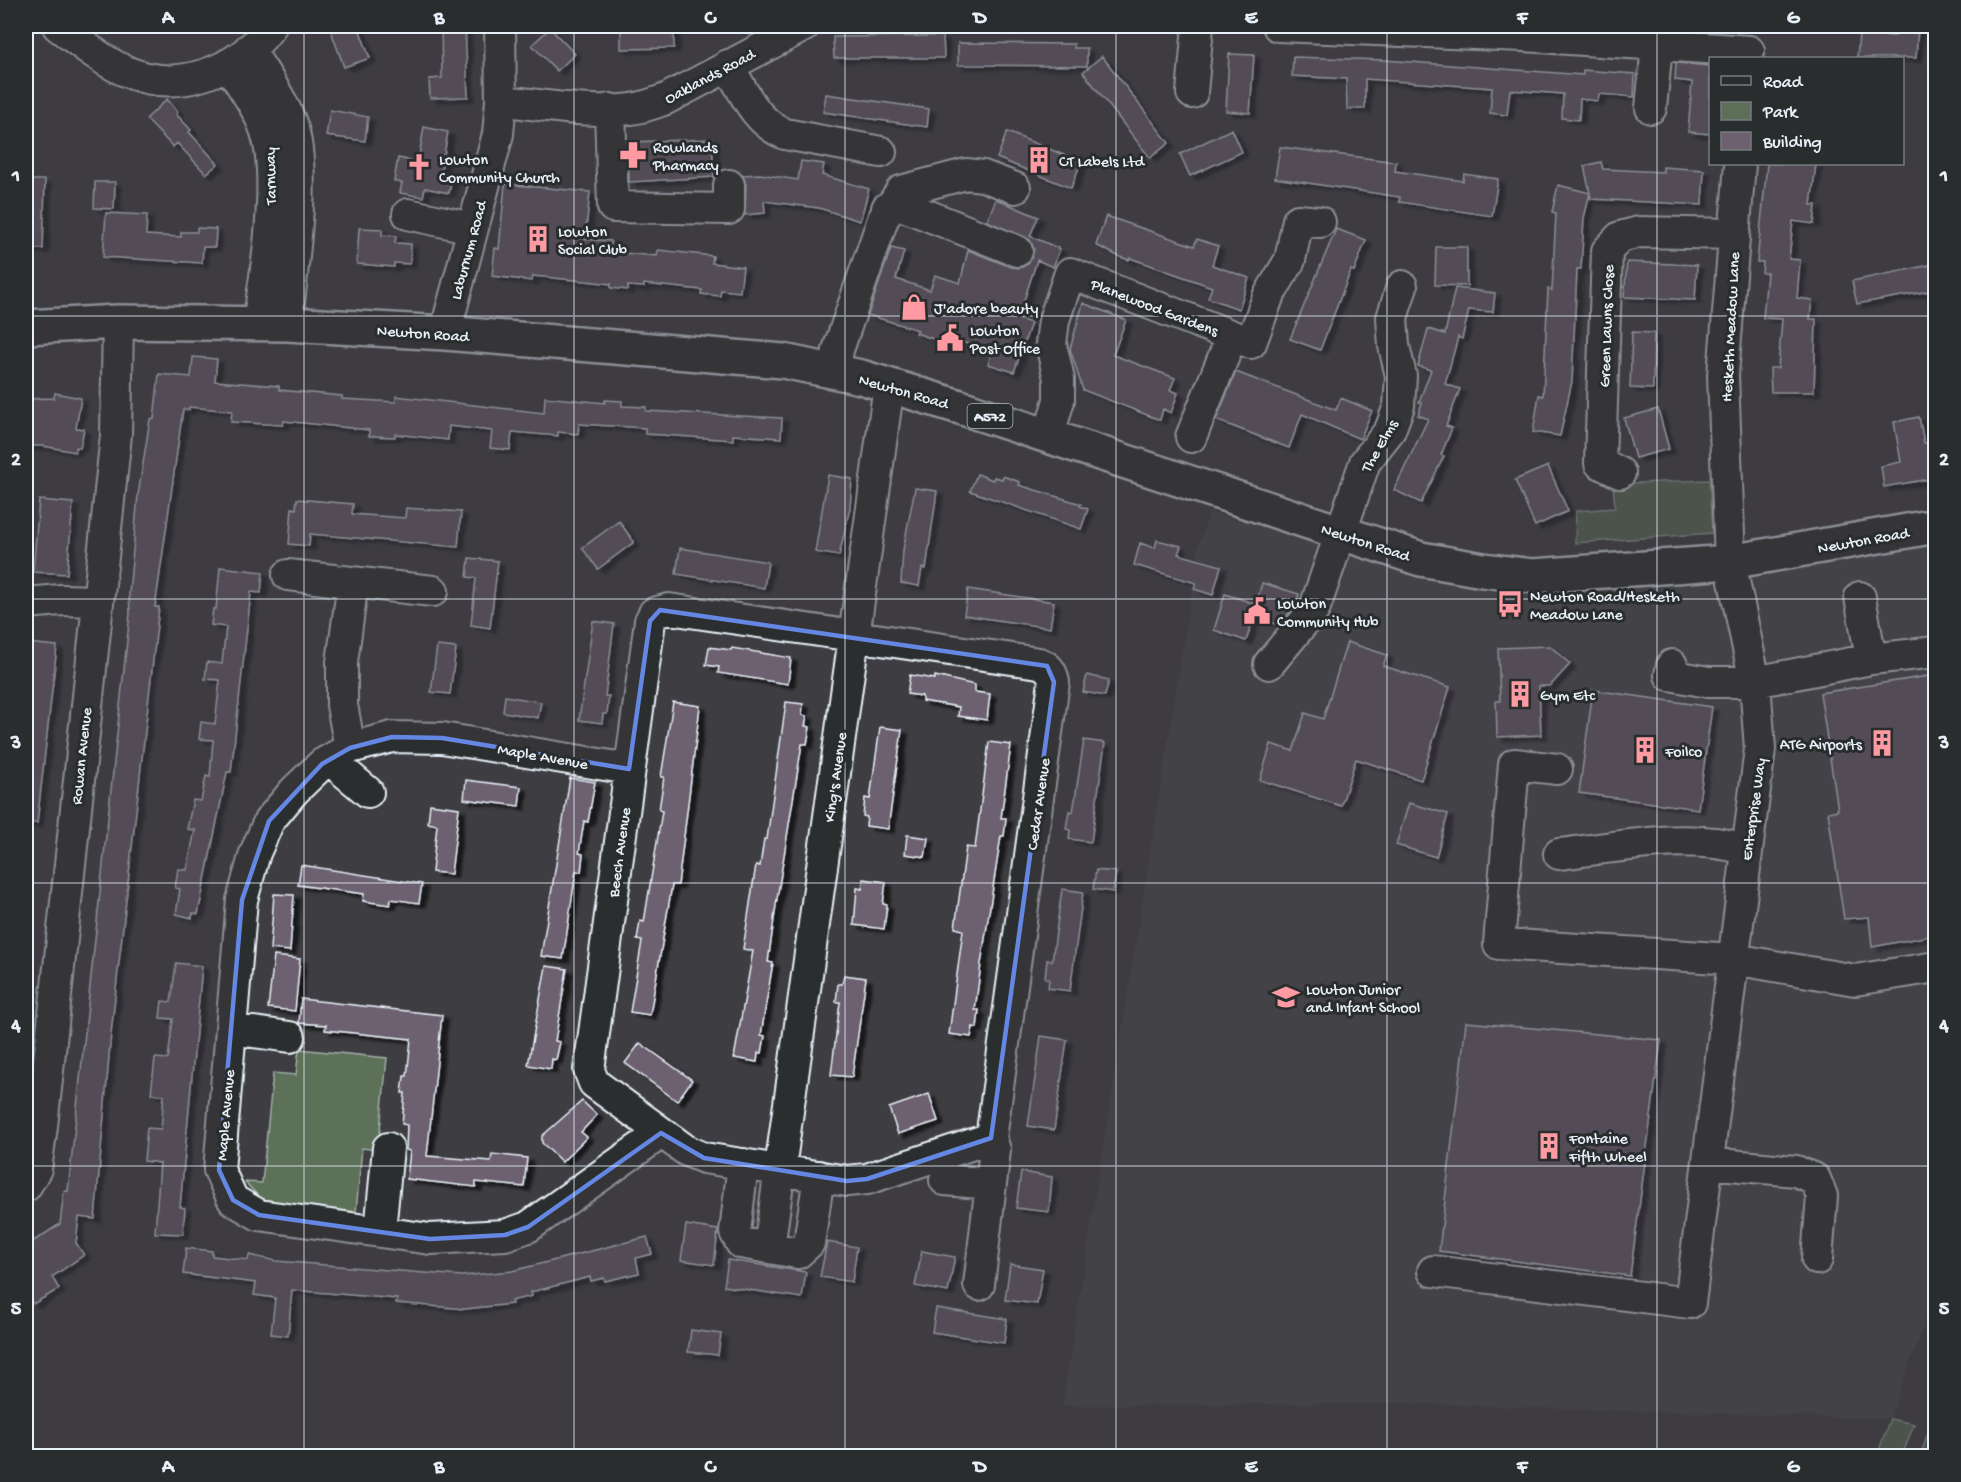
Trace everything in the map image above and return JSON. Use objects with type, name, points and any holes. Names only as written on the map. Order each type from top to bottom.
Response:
[{"type":"main road","name":"Newton Road","points":[[26,327],[118,322],[272,324],[445,333],[783,361],[889,385],[1049,435],[1421,559],[1533,576],[1730,562],[1935,526]]},
{"type":"street","points":[[58,26],[122,69],[144,78],[188,79],[208,74],[239,56],[271,26]]},
{"type":"street","name":"Laburnum Road","points":[[445,333],[498,134],[501,101],[500,26]]},
{"type":"street","name":"Oaklands Road","points":[[501,101],[631,109],[666,99],[804,26]]},
{"type":"street","points":[[1192,93],[1198,26]]},
{"type":"street","points":[[1294,26],[1524,36],[1657,46],[1750,45]]},
{"type":"street","points":[[1651,108],[1657,46]]},
{"type":"street","name":"Tarnway","points":[[239,56],[292,125],[297,147],[299,173],[272,324]]},
{"type":"street","points":[[728,65],[760,119],[771,128],[785,134],[881,152]]},
{"type":"street","points":[[610,109],[613,207],[729,209],[729,185]]},
{"type":"street","name":"Hesketh Meadow Lane","points":[[1730,562],[1723,375],[1740,165]]},
{"type":"street","points":[[835,371],[838,350],[887,208],[901,191],[966,174],[983,176],[1016,188]]},
{"type":"street","points":[[887,208],[904,206],[1017,251]]},
{"type":"street","points":[[408,214],[472,228]]},
{"type":"street","name":"Planewood Gardens","points":[[1049,435],[1059,400],[1059,379],[1051,344],[1054,320],[1070,273],[1251,343],[1268,297],[1290,260],[1298,220],[1320,222]]},
{"type":"street","name":"Green Lawns Close","points":[[1602,468],[1607,251],[1620,237],[1639,232],[1734,234]]},
{"type":"street","name":"The Elms","points":[[1269,664],[1314,610],[1365,462],[1390,430],[1399,406],[1401,376],[1394,346],[1392,318],[1402,286]]},
{"type":"street","name":"Rowan Avenue","points":[[26,1186],[36,1168],[42,1126],[96,601],[116,435],[118,322]]},
{"type":"street","points":[[1191,437],[1232,336]]},
{"type":"street","name":"King's Avenue","points":[[769,1248],[889,385]]},
{"type":"street","name":"Enterprise Way","points":[[1433,1271],[1690,1304],[1760,749],[1755,682],[1730,562]]},
{"type":"street","points":[[288,575],[433,591]]},
{"type":"street","points":[[353,582],[342,662],[340,754],[368,792]]},
{"type":"street","points":[[1860,597],[1871,659]]},
{"type":"street","points":[[26,603],[61,600],[96,601]]},
{"type":"street","name":"Beech Avenue","points":[[780,1170],[704,1158],[687,1151],[594,1083],[589,1070],[629,770],[650,621],[654,614],[669,609],[853,637]]},
{"type":"street","name":"Cedar Avenue","points":[[853,637],[1039,663],[1047,666],[1052,672],[1054,682],[991,1138],[995,1150],[979,1285]]},
{"type":"street","points":[[1672,664],[1670,675],[1708,682],[1755,682],[1871,659],[1935,652]]},
{"type":"street","name":"Maple Avenue","points":[[629,770],[442,738],[392,737],[340,754],[294,791],[276,813],[255,853],[242,900],[219,1170],[233,1200],[259,1215],[430,1239],[505,1235],[528,1227],[661,1133]]},
{"type":"street","points":[[1557,768],[1514,764],[1499,944],[1653,966],[1734,960],[1855,980],[1935,967]]},
{"type":"street","points":[[1559,854],[1681,839],[1725,843],[1746,849]]},
{"type":"street","points":[[231,1029],[290,1037]]},
{"type":"street","points":[[780,1170],[848,1181],[867,1179],[991,1138]]},
{"type":"street","points":[[380,1231],[388,1148]]},
{"type":"street","points":[[1708,1163],[1796,1171],[1815,1179],[1822,1196],[1816,1259]]},
{"type":"street","points":[[743,1164],[735,1232],[741,1243],[798,1253],[809,1243],[819,1176]]},
{"type":"street","points":[[945,1180],[991,1184]]},
{"type":"highlighted area","points":[[660,610],[1047,666],[1054,682],[991,1138],[867,1179],[847,1181],[704,1158],[661,1133],[528,1227],[505,1235],[430,1239],[259,1215],[233,1200],[219,1170],[242,900],[269,821],[322,764],[350,748],[392,737],[442,738],[629,769],[650,621]]},
{"type":"shaded area","points":[[1209,512],[1493,592],[1935,536],[1936,1291],[1890,1419],[1395,1403],[1062,1406],[1199,545]]},
{"type":"green space","points":[[1709,480],[1712,533],[1575,543],[1576,511],[1615,508],[1613,484]]},
{"type":"green space","points":[[299,1049],[387,1058],[378,1150],[362,1148],[356,1212],[264,1202],[245,1182],[262,1183],[273,1073],[296,1075]]},
{"type":"green space","points":[[1890,1419],[1914,1424],[1902,1456],[1877,1456]]},
{"type":"green space","points":[[1930,1427],[1935,1428],[1935,1456],[1920,1456]]},
{"type":"building","points":[[347,26],[358,26],[370,58],[344,67],[331,31]]},
{"type":"building","points":[[441,26],[465,26],[468,97],[430,98],[429,79],[442,78]]},
{"type":"building","points":[[674,26],[674,48],[621,49],[621,28]]},
{"type":"building","points":[[1896,26],[1918,26],[1916,58],[1857,57],[1859,34],[1895,36]]},
{"type":"building","points":[[550,28],[575,54],[557,71],[532,45]]},
{"type":"building","points":[[943,36],[944,58],[834,58],[833,37]]},
{"type":"building","points":[[958,43],[1074,44],[1074,48],[1087,48],[1087,66],[958,65]]},
{"type":"building","points":[[1229,54],[1254,55],[1250,113],[1226,111]]},
{"type":"building","points":[[1102,56],[1169,143],[1150,158],[1083,72]]},
{"type":"building","points":[[1293,57],[1384,60],[1583,75],[1583,70],[1635,74],[1634,97],[1599,94],[1598,101],[1580,99],[1579,120],[1562,118],[1563,94],[1510,90],[1507,115],[1490,113],[1492,88],[1365,79],[1365,109],[1347,109],[1346,79],[1292,76]]},
{"type":"building","points":[[1676,63],[1709,66],[1709,134],[1688,132],[1692,82],[1675,80]]},
{"type":"building","points":[[826,94],[929,109],[927,127],[823,112]]},
{"type":"building","points":[[167,99],[178,112],[176,114],[191,130],[189,132],[218,164],[206,174],[177,143],[173,147],[146,119]]},
{"type":"building","points":[[330,110],[368,117],[365,141],[326,136]]},
{"type":"building","name":"Lowton Community Church","points":[[424,127],[448,132],[441,172],[453,174],[449,193],[425,188],[423,197],[400,193],[402,183],[394,181],[398,158],[418,162]]},
{"type":"building","points":[[1232,129],[1242,152],[1190,176],[1180,154]]},
{"type":"building","name":"CT Labels Ltd","points":[[1007,132],[1081,162],[1071,188],[997,158]]},
{"type":"building","points":[[712,139],[714,177],[629,182],[628,142]]},
{"type":"building","points":[[1280,147],[1396,162],[1395,171],[1463,181],[1464,174],[1498,179],[1492,216],[1399,202],[1400,197],[1275,178]]},
{"type":"building","points":[[801,161],[824,164],[822,175],[869,189],[860,221],[819,208],[764,201],[765,213],[745,215],[746,185],[743,175],[760,174],[798,180]]},
{"type":"building","points":[[1601,162],[1603,169],[1663,172],[1663,167],[1704,170],[1702,205],[1591,199],[1584,166]]},
{"type":"building","points":[[1767,165],[1816,165],[1811,205],[1816,205],[1814,224],[1793,221],[1789,259],[1800,260],[1797,298],[1812,300],[1810,319],[1816,319],[1814,392],[1771,392],[1770,368],[1778,368],[1782,319],[1763,318],[1767,273],[1762,273],[1763,262],[1757,262]]},
{"type":"building","points":[[26,180],[45,180],[43,249],[26,249]]},
{"type":"building","points":[[95,182],[115,182],[114,209],[94,208]]},
{"type":"building","points":[[505,184],[590,192],[585,239],[611,241],[611,252],[657,256],[658,250],[713,256],[712,263],[743,267],[740,292],[721,290],[720,296],[701,294],[702,290],[644,284],[644,287],[628,286],[628,290],[611,288],[611,284],[595,282],[533,276],[532,281],[492,276],[495,248],[499,249]]},
{"type":"building","points":[[1558,185],[1590,193],[1584,218],[1581,269],[1577,269],[1572,381],[1560,436],[1533,432],[1539,395],[1543,396],[1548,289],[1552,290],[1556,213],[1552,212]]},
{"type":"building","points":[[996,199],[1038,217],[1030,236],[1060,249],[1053,267],[1037,260],[1018,319],[1031,323],[1014,372],[988,364],[992,352],[956,340],[954,346],[916,333],[918,330],[868,315],[891,248],[904,251],[896,279],[930,290],[935,275],[960,283],[968,250],[1011,267],[1020,268],[1028,264],[1034,249],[1030,240],[987,221]]},
{"type":"building","points":[[106,213],[147,215],[146,235],[181,237],[181,232],[197,232],[197,228],[216,229],[215,247],[203,247],[202,263],[103,257]]},
{"type":"building","points":[[1106,216],[1194,246],[1197,239],[1218,246],[1212,265],[1249,278],[1239,309],[1208,298],[1212,287],[1130,258],[1129,260],[1120,257],[1096,245]]},
{"type":"building","points":[[359,228],[382,229],[382,235],[396,236],[395,243],[411,244],[410,264],[394,263],[394,267],[357,264]]},
{"type":"building","points":[[1336,229],[1366,240],[1354,271],[1351,270],[1320,350],[1290,339]]},
{"type":"building","points":[[1436,247],[1467,247],[1467,286],[1435,285]]},
{"type":"building","points":[[1627,262],[1697,265],[1695,300],[1624,297]]},
{"type":"building","points":[[1935,264],[1935,290],[1857,304],[1852,281]]},
{"type":"building","points":[[1455,288],[1495,293],[1493,312],[1469,310],[1462,339],[1458,337],[1445,384],[1460,389],[1446,426],[1452,428],[1441,455],[1444,456],[1421,503],[1394,490],[1428,419],[1418,415],[1422,403],[1419,402],[1431,370],[1418,366],[1428,329],[1445,334]]},
{"type":"building","points":[[1083,303],[1126,320],[1113,355],[1175,378],[1170,390],[1178,393],[1171,413],[1163,409],[1160,420],[1083,390],[1070,349]]},
{"type":"building","points":[[1632,332],[1654,333],[1653,389],[1630,388]]},
{"type":"building","points":[[193,357],[217,359],[215,381],[279,386],[279,390],[342,396],[342,399],[396,402],[396,396],[544,413],[545,397],[605,403],[605,400],[622,401],[622,406],[646,407],[646,411],[782,418],[781,438],[733,435],[733,440],[645,434],[645,428],[579,424],[578,434],[558,432],[558,436],[512,432],[510,450],[490,448],[492,431],[449,426],[448,440],[395,434],[395,437],[369,436],[369,430],[284,421],[283,425],[231,422],[232,411],[189,407],[189,410],[183,409],[155,607],[159,607],[111,1033],[95,1219],[79,1217],[76,1243],[84,1255],[52,1277],[59,1289],[33,1304],[26,1292],[26,1246],[60,1224],[64,1191],[68,1191],[130,613],[129,594],[138,495],[150,419],[154,419],[159,374],[191,377]]},
{"type":"building","points":[[1236,372],[1336,410],[1341,398],[1372,411],[1360,439],[1302,414],[1289,448],[1216,420]]},
{"type":"building","points":[[55,393],[81,398],[76,428],[84,429],[80,448],[76,447],[75,452],[43,446],[26,446],[26,399],[54,398]]},
{"type":"building","points":[[1658,409],[1669,449],[1635,458],[1624,418]]},
{"type":"building","points":[[1919,417],[1924,443],[1935,441],[1935,478],[1884,487],[1881,466],[1901,462],[1894,422]]},
{"type":"building","points":[[1548,466],[1568,511],[1535,526],[1515,480]]},
{"type":"building","points":[[977,474],[993,480],[994,477],[1002,479],[1003,476],[1020,482],[1019,485],[1081,504],[1080,506],[1088,509],[1081,529],[970,491]]},
{"type":"building","points":[[828,475],[852,479],[850,508],[839,556],[815,552]]},
{"type":"building","points":[[915,488],[937,491],[926,569],[922,568],[919,586],[901,583],[903,550]]},
{"type":"building","points":[[297,499],[353,504],[352,514],[405,518],[406,508],[461,512],[458,547],[310,534],[309,546],[289,544],[292,508],[296,509]]},
{"type":"building","points":[[39,500],[73,503],[67,574],[33,572]]},
{"type":"building","points":[[619,521],[634,542],[598,569],[582,548]]},
{"type":"building","points":[[1157,540],[1181,546],[1178,554],[1221,566],[1213,595],[1194,589],[1196,583],[1134,565],[1140,543],[1155,548]]},
{"type":"building","points":[[680,548],[768,562],[764,588],[676,574]]},
{"type":"building","points":[[469,558],[498,561],[490,628],[471,625],[476,578],[467,577]]},
{"type":"building","points":[[220,567],[263,572],[261,593],[251,592],[231,772],[227,772],[198,914],[193,913],[192,918],[176,914],[180,889],[175,888],[178,869],[187,870],[195,830],[187,829],[193,800],[201,801],[206,776],[210,777],[213,740],[199,739],[201,722],[215,724],[220,680],[205,679],[207,662],[222,664],[226,627],[211,625],[213,609],[216,609]]},
{"type":"building","name":"Lowton Community Hub","points":[[1262,583],[1299,594],[1296,605],[1279,625],[1254,617],[1246,641],[1214,630],[1225,594],[1256,604]]},
{"type":"building","points":[[968,589],[1054,602],[1050,628],[964,615]]},
{"type":"building","points":[[593,621],[614,624],[605,696],[609,696],[607,714],[603,714],[602,723],[579,720]]},
{"type":"building","points":[[1347,642],[1387,655],[1383,666],[1450,687],[1421,780],[1356,759],[1341,806],[1260,780],[1271,744],[1293,751],[1305,713],[1323,719]]},
{"type":"building","points":[[26,643],[57,646],[37,823],[26,823]]},
{"type":"building","points":[[437,646],[456,648],[450,694],[431,692]]},
{"type":"building","name":"Gym Etc","points":[[1550,646],[1570,664],[1550,686],[1539,686],[1541,735],[1497,737],[1496,701],[1500,701],[1498,648]]},
{"type":"building","points":[[709,647],[731,650],[732,648],[791,658],[788,684],[718,673],[719,667],[706,665]]},
{"type":"building","points":[[910,675],[935,679],[935,676],[975,685],[975,692],[990,694],[987,720],[958,716],[959,707],[922,701],[922,696],[907,694]]},
{"type":"building","points":[[1087,675],[1109,680],[1105,696],[1083,692]]},
{"type":"building","points":[[1935,675],[1935,935],[1872,947],[1869,917],[1844,919],[1828,812],[1838,810],[1820,693]]},
{"type":"building","name":"Foilco","points":[[1593,690],[1712,707],[1698,809],[1579,793]]},
{"type":"building","points":[[505,696],[541,702],[538,718],[503,712]]},
{"type":"building","points":[[673,702],[700,706],[678,885],[672,885],[650,1015],[630,1012],[642,941],[637,940],[640,921],[644,922],[662,811],[659,810],[664,777],[661,777]]},
{"type":"building","points":[[786,702],[803,704],[802,715],[807,716],[805,726],[810,727],[807,744],[802,744],[776,905],[768,962],[773,963],[761,1035],[765,1036],[762,1053],[758,1053],[757,1062],[734,1058],[753,951],[743,949],[756,865],[760,866],[764,839],[767,839]]},
{"type":"building","points":[[880,727],[902,730],[888,829],[866,826],[867,817],[863,816],[865,798],[870,799]]},
{"type":"building","points":[[1084,740],[1105,743],[1091,842],[1069,839],[1070,830],[1066,829],[1069,811],[1073,812]]},
{"type":"building","points":[[989,742],[1011,745],[1001,818],[1006,818],[1004,836],[1001,836],[981,964],[975,1010],[979,1010],[977,1028],[973,1027],[971,1037],[949,1034],[963,930],[955,928],[966,847],[975,848]]},
{"type":"building","points":[[570,778],[595,782],[588,822],[584,821],[579,853],[583,854],[581,872],[576,871],[563,959],[541,956]]},
{"type":"building","points":[[466,780],[521,787],[519,806],[464,799]]},
{"type":"building","points":[[1409,803],[1448,814],[1436,857],[1396,845]]},
{"type":"building","points":[[430,804],[459,808],[451,874],[432,872],[437,825],[428,823]]},
{"type":"building","points":[[907,835],[928,838],[925,857],[905,854]]},
{"type":"building","points":[[301,865],[422,884],[419,903],[391,899],[390,905],[363,901],[364,894],[298,885]]},
{"type":"building","points":[[1096,870],[1116,872],[1113,892],[1093,889]]},
{"type":"building","points":[[863,879],[886,882],[883,904],[887,905],[884,929],[854,925],[857,888],[862,889]]},
{"type":"building","points":[[1062,889],[1083,892],[1070,991],[1048,988],[1049,979],[1045,978],[1047,960],[1052,961]]},
{"type":"building","points":[[274,894],[294,895],[290,951],[270,949]]},
{"type":"building","points":[[274,956],[300,959],[295,1011],[268,1008]]},
{"type":"building","points":[[176,963],[202,966],[180,1207],[185,1208],[183,1234],[155,1233],[160,1163],[144,1161],[147,1128],[161,1129],[164,1095],[151,1094],[155,1058],[168,1059],[173,1019],[160,1018],[162,1001],[171,1002]]},
{"type":"building","points":[[546,966],[567,969],[555,1041],[560,1042],[556,1060],[552,1059],[551,1069],[528,1065]]},
{"type":"building","points":[[844,975],[866,978],[852,1077],[831,1075],[840,1002],[836,1002],[838,984],[842,984]]},
{"type":"building","points":[[301,999],[442,1015],[427,1156],[491,1161],[492,1154],[527,1158],[524,1187],[476,1182],[476,1187],[407,1179],[410,1151],[406,1150],[407,1125],[402,1124],[405,1093],[402,1093],[404,1076],[407,1076],[411,1039],[325,1030],[326,1025],[299,1023]]},
{"type":"building","name":"Fontaine Fifth Wheel","points":[[1466,1022],[1661,1040],[1630,1276],[1439,1251]]},
{"type":"building","points":[[1041,1036],[1067,1040],[1054,1130],[1028,1126]]},
{"type":"building","points":[[640,1043],[692,1080],[677,1101],[625,1063]]},
{"type":"building","points":[[929,1094],[938,1121],[898,1134],[889,1108]]},
{"type":"building","points":[[582,1101],[597,1115],[581,1132],[587,1137],[562,1162],[542,1143],[542,1136]]},
{"type":"building","points":[[1021,1172],[1052,1177],[1049,1212],[1016,1208]]},
{"type":"building","points":[[686,1225],[718,1230],[714,1265],[681,1260]]},
{"type":"building","points":[[647,1237],[652,1254],[636,1258],[639,1273],[605,1281],[604,1278],[591,1281],[590,1277],[531,1292],[532,1296],[511,1301],[512,1304],[465,1309],[396,1303],[397,1299],[292,1290],[288,1336],[271,1334],[275,1298],[254,1295],[256,1283],[183,1274],[186,1248],[212,1251],[212,1256],[248,1260],[249,1255],[276,1261],[462,1276],[512,1271]]},
{"type":"building","points":[[827,1242],[857,1247],[852,1282],[820,1277]]},
{"type":"building","points":[[922,1251],[955,1257],[948,1292],[915,1286]]},
{"type":"building","points":[[728,1260],[806,1272],[802,1298],[724,1286]]},
{"type":"building","points":[[1010,1264],[1043,1269],[1037,1304],[1005,1300]]},
{"type":"building","points":[[936,1308],[1007,1319],[1004,1343],[932,1332]]},
{"type":"building","points":[[691,1330],[721,1334],[718,1355],[688,1352]]},
{"type":"place","name":"Rowlands Pharmacy","points":[[633,155]]},
{"type":"place","name":"CT Labels Ltd","points":[[1039,160]]},
{"type":"place","name":"Lowton Community Church","points":[[419,167]]},
{"type":"place","name":"Lowton Social Club","points":[[538,239]]},
{"type":"place","name":"J'adore beauty","points":[[914,307]]},
{"type":"place","name":"Lowton Post Office","points":[[950,338]]},
{"type":"place","name":"Newton Road/Hesketh Meadow Lane","points":[[1510,604]]},
{"type":"place","name":"Lowton Community Hub","points":[[1257,611]]},
{"type":"place","name":"Gym Etc","points":[[1520,694]]},
{"type":"place","name":"ATG Airports","points":[[1882,743]]},
{"type":"place","name":"Foilco","points":[[1645,750]]},
{"type":"place","name":"Lowton Junior and Infant School","points":[[1286,997]]},
{"type":"place","name":"Fontaine Fifth Wheel","points":[[1549,1146]]}]
